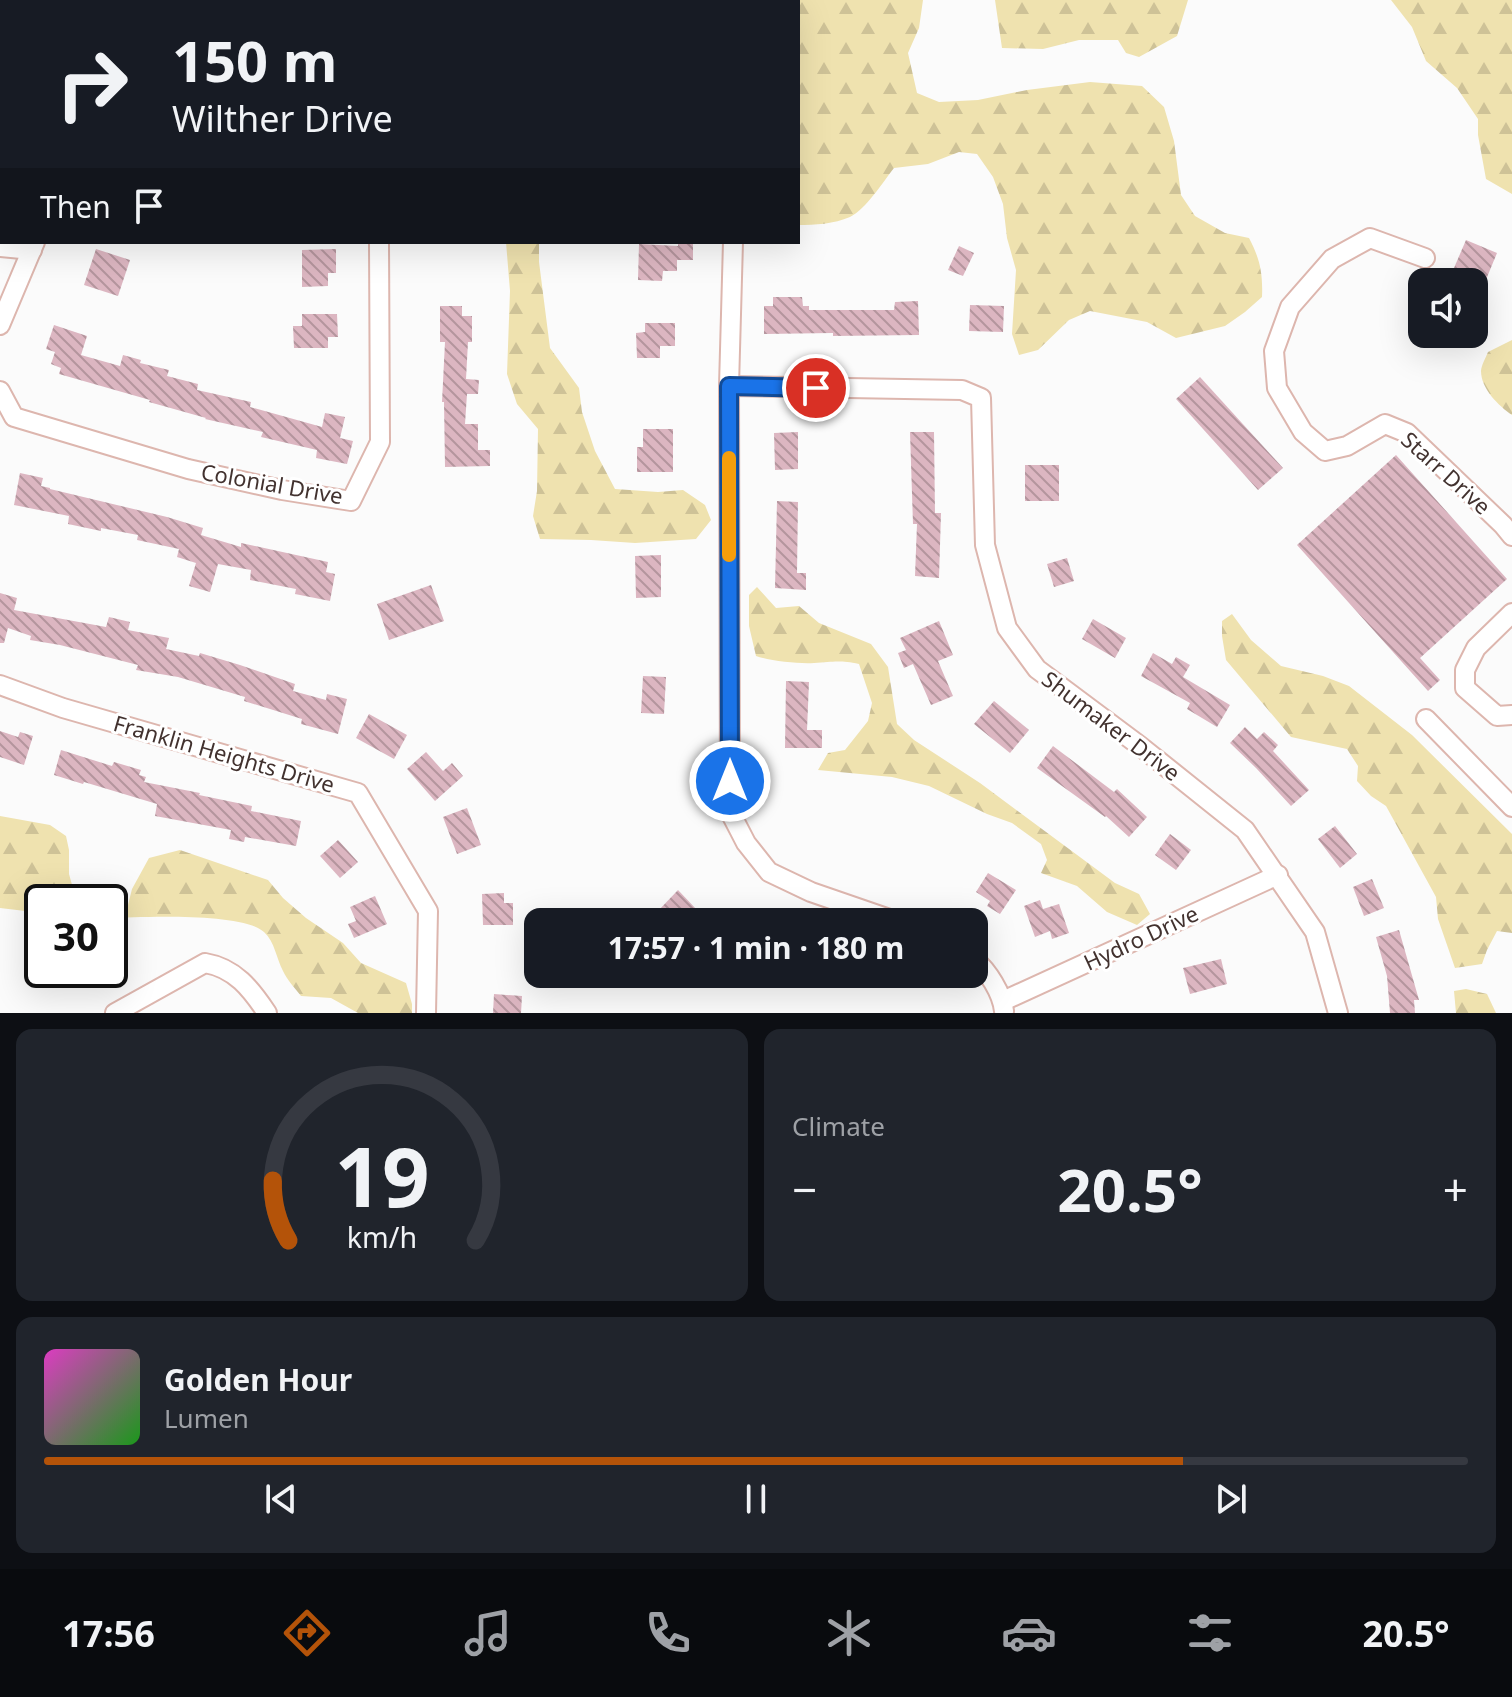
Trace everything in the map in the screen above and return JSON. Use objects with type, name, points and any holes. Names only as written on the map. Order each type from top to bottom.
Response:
[{"type":"street","name":"Starr Drive","points":[[1425,258],[1370,238],[1332,259],[1290,307],[1274,351],[1277,388],[1303,432],[1325,451],[1347,446],[1385,424],[1407,433],[1512,536]]},
{"type":"street","name":"Colonial Drive","points":[[0,391],[14,417],[188,469],[282,490],[351,501],[380,442],[379,244]]},
{"type":"street","points":[[733,244],[729,386],[730,812],[746,843],[769,872],[811,892],[857,908]]},
{"type":"street","points":[[0,247],[34,246],[0,325]]},
{"type":"street","name":"Shumaker Drive","points":[[729,386],[962,390],[981,398],[985,545],[1007,628],[1037,669],[1245,830],[1315,932],[1338,1013]]},
{"type":"street","points":[[1512,613],[1476,648],[1465,670],[1465,688],[1497,716],[1512,715]]},
{"type":"street","name":"Franklin Heights Drive","points":[[0,685],[63,708],[358,793],[428,911],[426,1013]]},
{"type":"street","points":[[1426,719],[1512,807]]},
{"type":"street","name":"Hydro Drive","points":[[1004,1007],[1278,875]]},
{"type":"street","points":[[115,1013],[205,963],[221,966],[238,977],[267,1013]]},
{"type":"street","points":[[988,977],[1004,1007]]},
{"type":"green space","points":[[800,0],[923,0],[919,28],[908,53],[917,93],[939,102],[978,100],[1090,82],[1142,86],[1164,107],[1174,141],[1181,195],[1195,216],[1225,233],[1249,238],[1260,266],[1262,297],[1225,326],[1176,338],[1147,322],[1090,311],[1069,320],[1038,350],[1019,355],[1012,334],[1016,270],[1007,238],[1003,204],[993,177],[977,154],[959,152],[928,164],[894,168],[856,213],[831,223],[800,225]]},
{"type":"green space","points":[[995,0],[1188,0],[1177,36],[1139,57],[1126,53],[1118,40],[1079,40],[1043,49],[1002,48]]},
{"type":"green space","points":[[1391,0],[1512,0],[1512,194],[1486,179],[1478,119],[1457,88],[1426,61],[1412,27]]},
{"type":"green space","points":[[506,244],[539,244],[550,348],[579,388],[582,412],[595,451],[615,489],[683,490],[705,505],[711,520],[696,539],[635,543],[540,539],[533,516],[537,491],[538,429],[517,404],[507,374],[510,291]]},
{"type":"green space","points":[[1512,340],[1512,415],[1487,390],[1481,371],[1488,352]]},
{"type":"green space","points":[[757,587],[776,608],[799,606],[819,623],[871,644],[888,667],[897,724],[914,740],[980,783],[1115,883],[1139,894],[1150,914],[1137,925],[1107,912],[1077,886],[1041,873],[1047,860],[1041,844],[1012,823],[929,786],[892,777],[818,770],[828,753],[845,750],[868,721],[872,703],[859,664],[793,663],[756,656],[749,626],[749,595]]},
{"type":"green space","points":[[1232,614],[1251,640],[1281,666],[1349,686],[1412,735],[1512,834],[1512,933],[1497,931],[1482,964],[1455,968],[1438,919],[1436,897],[1386,806],[1357,781],[1358,766],[1347,749],[1291,737],[1226,660],[1222,621]]},
{"type":"green space","points":[[0,816],[50,825],[66,836],[72,884],[24,884],[24,911],[0,908]]},
{"type":"green space","points":[[180,850],[268,880],[283,898],[343,943],[361,963],[406,983],[412,1013],[358,1013],[331,998],[301,996],[285,974],[268,936],[252,926],[235,921],[191,917],[128,917],[132,889],[149,858]]},
{"type":"green space","points":[[1466,989],[1487,994],[1496,1013],[1456,1013],[1454,991]]},
{"type":"building","points":[[1466,240],[1497,253],[1488,275],[1488,268],[1454,268]]},
{"type":"building","points":[[639,244],[693,244],[693,260],[677,260],[677,271],[663,271],[662,281],[638,280]]},
{"type":"building","points":[[959,246],[974,253],[963,276],[948,270]]},
{"type":"building","points":[[96,249],[130,260],[118,296],[84,285]]},
{"type":"building","points":[[336,249],[336,273],[328,273],[328,286],[302,287],[302,250]]},
{"type":"building","points":[[773,297],[802,297],[803,306],[809,306],[809,310],[894,310],[895,302],[918,301],[919,335],[764,334],[764,306],[773,306]]},
{"type":"building","points":[[970,305],[1004,306],[1003,332],[969,331]]},
{"type":"building","points":[[440,306],[462,306],[462,316],[472,316],[472,342],[468,342],[466,379],[479,380],[478,394],[467,394],[465,424],[478,424],[478,450],[490,450],[490,466],[445,467],[442,402],[445,342],[440,342]]},
{"type":"building","points":[[302,314],[337,314],[338,337],[328,337],[328,348],[294,348],[293,326],[302,326]]},
{"type":"building","points":[[645,323],[675,323],[675,346],[660,346],[660,358],[637,358],[636,333],[645,332]]},
{"type":"building","points":[[54,325],[87,336],[81,355],[120,366],[123,355],[141,360],[140,363],[169,370],[167,376],[198,384],[197,390],[251,402],[250,407],[322,427],[325,413],[345,417],[340,438],[353,441],[347,464],[316,458],[317,450],[261,437],[263,432],[205,419],[59,374],[61,368],[51,364],[55,352],[46,349]]},
{"type":"building","points":[[1200,377],[1283,468],[1258,490],[1176,399]]},
{"type":"building","points":[[643,429],[673,429],[673,472],[637,472],[637,447],[643,447]]},
{"type":"building","points":[[798,432],[798,469],[775,470],[774,433]]},
{"type":"building","points":[[910,432],[934,432],[935,513],[941,513],[939,578],[915,576],[917,524],[913,524]]},
{"type":"building","points":[[1396,455],[1507,579],[1420,658],[1440,680],[1428,691],[1297,545]]},
{"type":"building","points":[[1025,465],[1059,465],[1059,501],[1025,501]]},
{"type":"building","points":[[20,473],[43,478],[41,486],[50,489],[203,528],[201,535],[241,547],[241,543],[328,562],[326,572],[335,574],[330,601],[295,594],[296,589],[250,580],[251,570],[218,564],[210,592],[189,586],[196,563],[177,557],[179,549],[137,540],[138,535],[68,524],[69,516],[14,505]]},
{"type":"building","points":[[777,501],[798,502],[797,573],[806,573],[806,590],[775,588]]},
{"type":"building","points":[[661,555],[661,597],[636,598],[635,556]]},
{"type":"building","points":[[1067,558],[1074,581],[1054,587],[1047,564]]},
{"type":"building","points":[[431,585],[444,621],[389,640],[377,604]]},
{"type":"building","points":[[0,593],[17,598],[14,610],[106,627],[109,617],[130,622],[128,630],[169,638],[166,649],[199,656],[200,653],[240,665],[295,684],[293,691],[326,700],[327,694],[347,699],[338,734],[301,724],[302,719],[244,701],[245,697],[178,677],[136,670],[138,665],[30,640],[31,636],[8,628],[4,643],[0,643]]},
{"type":"building","points":[[1093,619],[1126,638],[1115,658],[1082,639]]},
{"type":"building","points":[[939,621],[953,655],[938,661],[953,696],[931,705],[913,664],[904,668],[898,653],[906,650],[900,638]]},
{"type":"building","points":[[1153,653],[1172,664],[1176,657],[1190,665],[1183,677],[1230,705],[1217,727],[1187,709],[1190,703],[1141,676]]},
{"type":"building","points":[[643,676],[666,677],[664,714],[641,713]]},
{"type":"building","points":[[786,681],[809,682],[807,730],[822,730],[822,748],[785,748]]},
{"type":"building","points":[[994,701],[1029,730],[1010,753],[974,724]]},
{"type":"building","points":[[369,714],[407,735],[394,759],[356,738]]},
{"type":"building","points":[[1245,727],[1257,739],[1264,732],[1278,745],[1273,751],[1309,790],[1291,806],[1230,743]]},
{"type":"building","points":[[0,731],[18,737],[20,732],[33,736],[24,765],[0,757]]},
{"type":"building","points":[[1053,746],[1114,792],[1117,789],[1147,817],[1129,837],[1106,816],[1037,768]]},
{"type":"building","points":[[61,750],[112,766],[114,762],[141,770],[139,775],[146,777],[144,782],[200,793],[252,806],[251,811],[301,821],[296,846],[245,837],[244,842],[229,839],[231,830],[155,816],[157,804],[54,775]]},
{"type":"building","points":[[426,752],[443,771],[452,763],[463,776],[435,801],[407,769]]},
{"type":"building","points":[[467,808],[481,845],[457,854],[443,817]]},
{"type":"building","points":[[1335,826],[1357,854],[1340,868],[1318,839]]},
{"type":"building","points":[[1170,834],[1191,850],[1176,870],[1155,855]]},
{"type":"building","points":[[338,840],[358,862],[340,878],[320,856]]},
{"type":"building","points":[[988,873],[1016,890],[1000,914],[987,906],[990,901],[976,892]]},
{"type":"building","points":[[1372,879],[1384,908],[1364,916],[1353,887]]},
{"type":"building","points":[[678,890],[695,908],[661,908]]},
{"type":"building","points":[[504,893],[504,903],[513,903],[513,925],[483,925],[482,894]]},
{"type":"building","points":[[375,896],[387,924],[354,938],[348,924],[356,921],[350,907]]},
{"type":"building","points":[[1040,900],[1043,909],[1059,904],[1069,933],[1052,939],[1050,931],[1035,937],[1024,906]]},
{"type":"building","points":[[1399,930],[1419,1000],[1414,1000],[1415,1013],[1390,1013],[1387,976],[1376,937]]},
{"type":"building","points":[[1221,959],[1227,984],[1190,994],[1183,968]]},
{"type":"building","points":[[494,994],[522,996],[521,1013],[493,1013]]},
{"type":"slow traffic","points":[[729,458],[729,555]]},
{"type":"route","points":[[730,781],[729,386],[816,388]]}]
